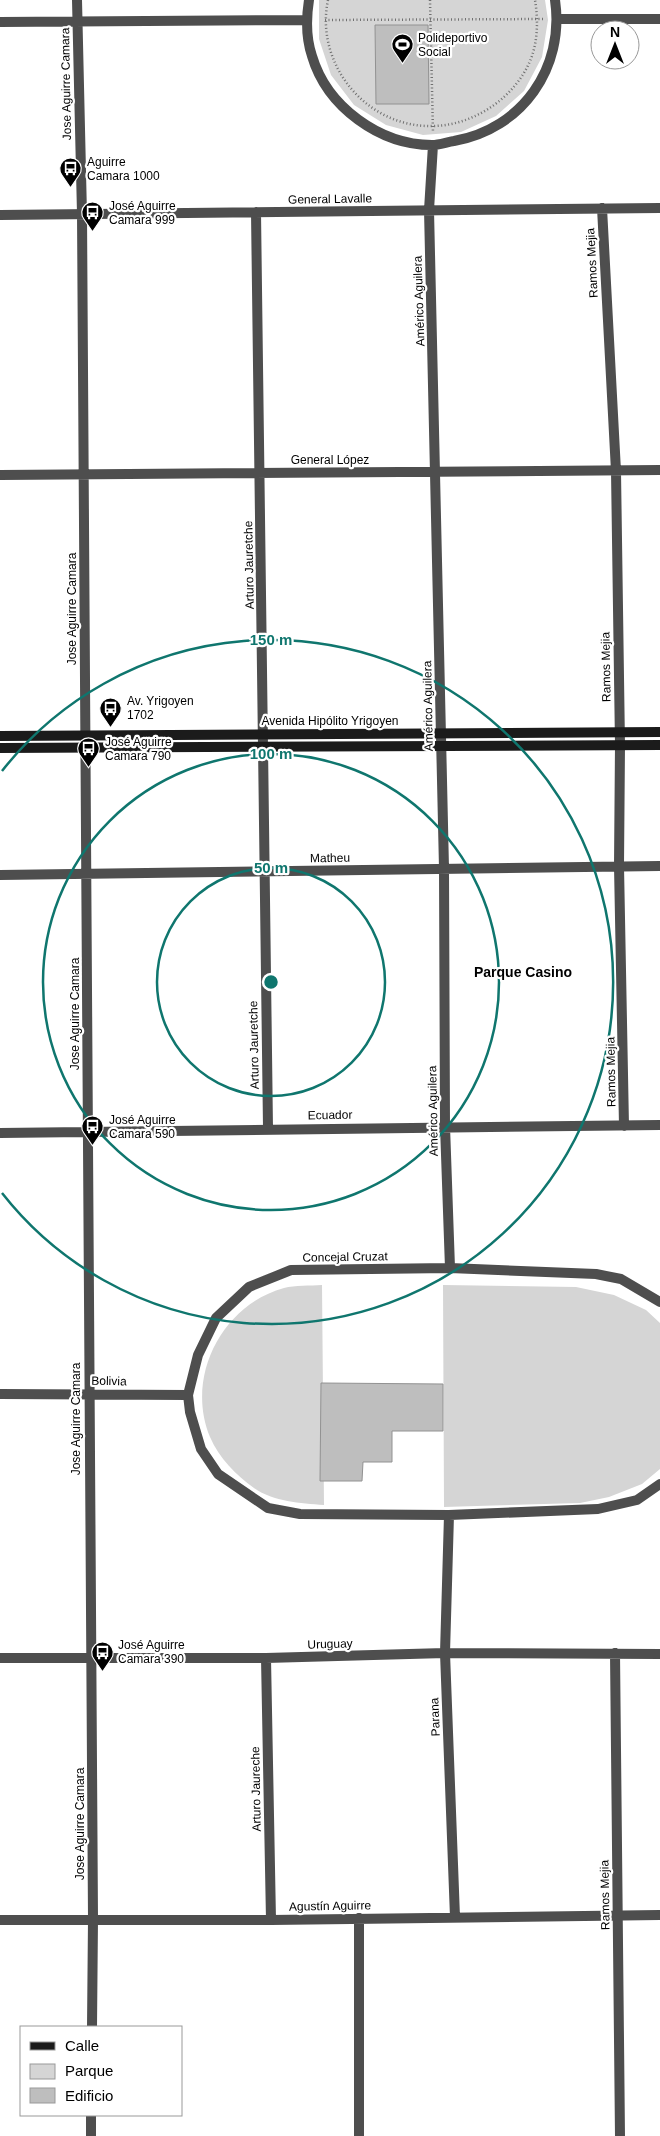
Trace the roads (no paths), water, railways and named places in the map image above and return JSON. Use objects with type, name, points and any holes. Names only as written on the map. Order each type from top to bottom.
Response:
[{"type":"main road","name":"Avenida Hipólito Yrigoyen","points":[[0,736],[660,732]]},
{"type":"main road","name":"Avenida Hipólito Yrigoyen","points":[[0,748],[660,745]]},
{"type":"street","name":"Jose Aguirre Camara","points":[[77,0],[82,214],[87,874],[92,2026]]},
{"type":"street","points":[[309,0],[306,20],[312,57],[328,90],[354,118],[389,137],[411,143],[433,145],[475,137],[508,119],[535,92],[552,57],[558,20],[555,0]]},
{"type":"street","points":[[558,20],[660,19]]},
{"type":"street","points":[[0,22],[306,20]]},
{"type":"street","name":"Américo Aguilera","points":[[433,145],[429,210],[444,868],[445,1126],[450,1268]]},
{"type":"street","name":"Ramos Mejia","points":[[602,208],[616,471],[620,732],[619,866],[624,1126]]},
{"type":"street","name":"General Lavalle","points":[[0,215],[660,208]]},
{"type":"street","name":"Arturo Jauretche","points":[[256,212],[268,1128]]},
{"type":"street","name":"General López","points":[[0,475],[660,470]]},
{"type":"street","name":"Matheu","points":[[0,875],[660,866]]},
{"type":"street","name":"Ecuador","points":[[0,1133],[268,1128],[660,1125]]},
{"type":"street","name":"Concejal Cruzat","points":[[660,1302],[621,1279],[596,1274],[450,1268],[291,1270],[249,1287],[216,1318],[198,1355],[188,1395],[190,1412],[201,1449],[218,1474],[268,1508],[300,1514],[449,1515],[598,1509],[637,1500],[660,1484]]},
{"type":"street","name":"Bolivia","points":[[0,1394],[188,1395]]},
{"type":"street","name":"Parana","points":[[449,1515],[445,1653],[455,1917]]},
{"type":"street","name":"Uruguay","points":[[0,1658],[266,1658],[445,1653],[660,1654]]},
{"type":"street","name":"Ramos Mejia","points":[[615,1653],[620,2136]]},
{"type":"street","name":"Arturo Jaureche","points":[[266,1658],[271,1920]]},
{"type":"street","name":"Agustín Aguirre","points":[[0,1920],[271,1920],[660,1915]]},
{"type":"street","points":[[359,1918],[359,2136]]},
{"type":"street","points":[[91,2116],[91,2136]]},
{"type":"place","name":"Polideportivo Social","points":[[402,64]]},
{"type":"place","name":"Aguirre Camara 1000","points":[[71,188]]},
{"type":"place","name":"José Aguirre Camara 999","points":[[93,232]]},
{"type":"place","name":"Av. Yrigoyen 1702","points":[[111,727]]},
{"type":"place","name":"José Aguirre Camara 790","points":[[89,768]]},
{"type":"place","name":"José Aguirre Camara 590","points":[[93,1146]]},
{"type":"place","name":"José Aguirre Camara 390","points":[[102,1671]]},
{"type":"district","name":"Parque Casino","points":[[523,972]]}]
